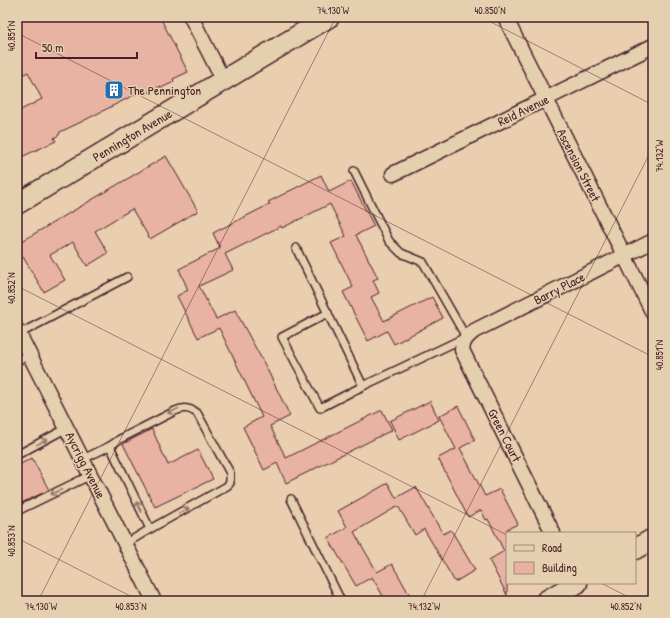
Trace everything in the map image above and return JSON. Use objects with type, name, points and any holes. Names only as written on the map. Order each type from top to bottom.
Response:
[{"type":"street","points":[[191,17],[223,80]]},
{"type":"street","name":"Pennington Avenue","points":[[17,204],[329,17]]},
{"type":"street","name":"Ascension Street","points":[[505,17],[653,312]]},
{"type":"street","name":"Reid Avenue","points":[[393,174],[653,46]]},
{"type":"street","name":"Barry Place","points":[[466,337],[474,331],[653,241]]},
{"type":"street","name":"Aycrigg Avenue","points":[[18,332],[154,601]]},
{"type":"street","name":"Green Court","points":[[466,337],[462,350],[553,532]]},
{"type":"street","points":[[546,601],[575,584]]},
{"type":"lane","points":[[328,313],[282,337],[320,408],[466,337],[423,262],[401,253],[389,241],[354,171]]},
{"type":"lane","points":[[296,248],[363,386]]},
{"type":"lane","points":[[18,332],[127,278]]},
{"type":"lane","points":[[17,361],[30,355]]},
{"type":"lane","points":[[83,459],[110,446],[120,439],[175,410],[187,408],[197,413],[230,473],[230,483],[227,486],[125,544]]},
{"type":"lane","points":[[17,455],[67,428]]},
{"type":"lane","points":[[110,446],[150,529]]},
{"type":"lane","points":[[17,511],[91,475]]},
{"type":"lane","points":[[291,499],[340,601]]},
{"type":"building","name":"The Pennington","points":[[17,17],[160,17],[188,72],[173,79],[174,82],[144,94],[142,91],[60,132],[59,135],[54,138],[56,141],[17,159],[17,112],[42,99],[28,72],[17,78]]},
{"type":"building","points":[[166,156],[198,211],[150,239],[132,209],[95,231],[108,253],[87,266],[73,242],[50,255],[65,280],[44,292],[17,247],[17,244]]},
{"type":"building","points":[[321,175],[329,192],[351,181],[374,226],[356,235],[378,278],[373,280],[379,293],[371,297],[384,321],[432,297],[443,318],[394,344],[387,331],[368,341],[343,292],[353,287],[331,243],[346,236],[330,204],[282,228],[281,226],[225,254],[233,270],[199,286],[216,319],[235,310],[265,365],[290,416],[270,426],[286,458],[382,410],[392,430],[286,483],[277,463],[264,470],[243,427],[262,417],[219,328],[198,338],[177,296],[188,290],[179,269],[220,248],[213,233],[270,204],[268,202]]},
{"type":"building","points":[[430,401],[439,420],[399,440],[390,421]]},
{"type":"building","points":[[458,406],[475,440],[460,448],[485,496],[500,489],[518,524],[507,529],[506,532],[507,595],[489,560],[504,551],[488,519],[486,520],[481,510],[468,517],[438,458],[456,449],[439,416]]},
{"type":"building","points":[[152,429],[168,465],[198,450],[213,479],[155,507],[123,444]]},
{"type":"building","points":[[32,458],[49,490],[17,505],[17,466]]},
{"type":"building","points":[[388,483],[396,498],[416,487],[443,534],[451,530],[475,570],[455,582],[424,529],[415,535],[398,506],[354,532],[377,572],[392,564],[413,601],[386,601],[372,577],[356,586],[328,538],[347,527],[338,511]]},
{"type":"place","name":"The Pennington","points":[[114,90]]}]
